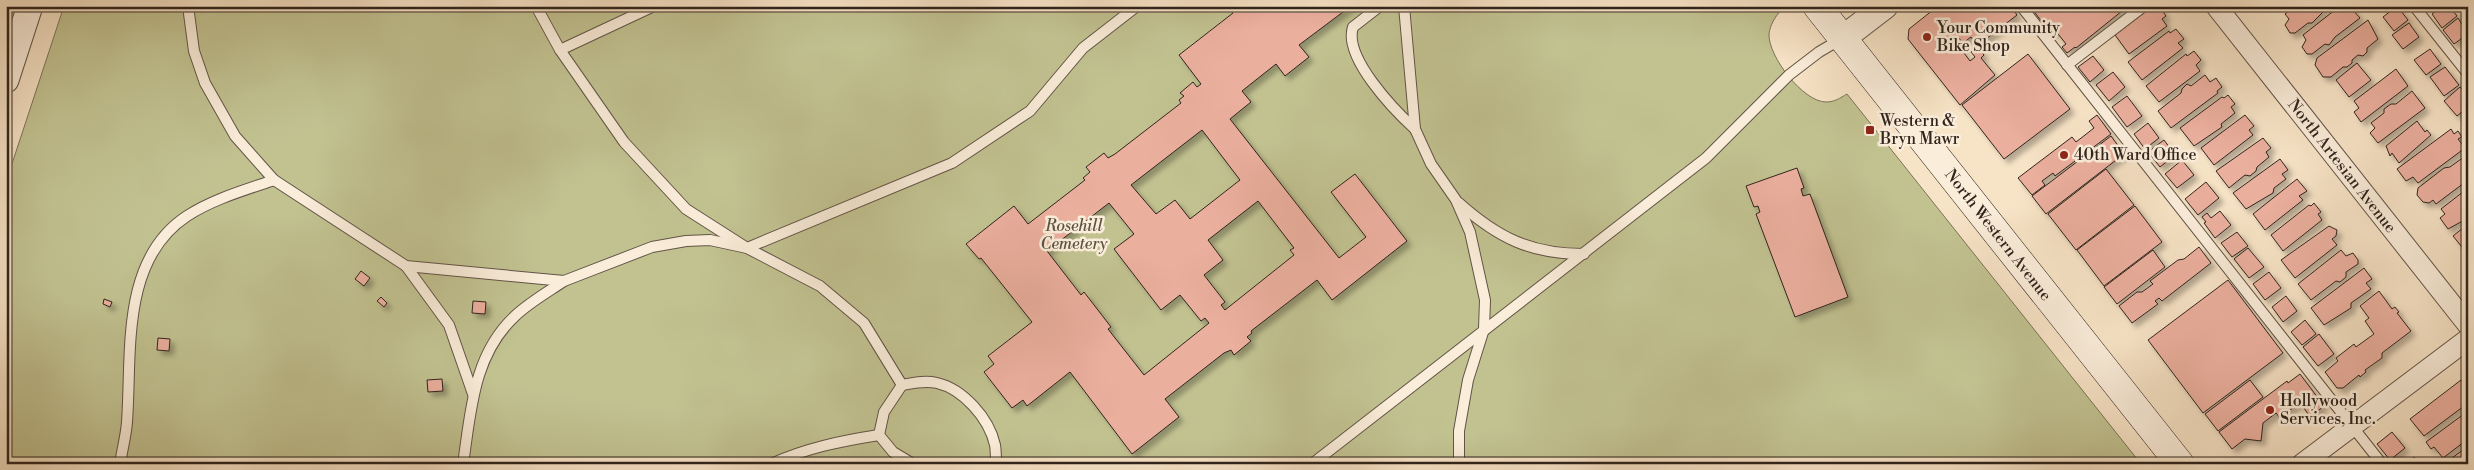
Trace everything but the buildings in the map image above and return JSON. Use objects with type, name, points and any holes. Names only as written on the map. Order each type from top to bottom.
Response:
[{"type":"main road","name":"North Western Avenue","points":[[1817,6],[2180,464]]},
{"type":"street","points":[[6,80],[30,6]]},
{"type":"street","points":[[1842,39],[1885,6]]},
{"type":"street","name":"North Artesian Avenue","points":[[2216,6],[2468,326]]},
{"type":"street","points":[[2302,464],[2468,339]]},
{"type":"lane","points":[[188,6],[194,51],[205,83],[235,136],[274,180],[406,266],[449,325],[473,395]]},
{"type":"lane","points":[[536,6],[560,50],[624,142],[686,209],[747,248],[820,286],[864,323],[902,384]]},
{"type":"lane","points":[[560,50],[654,6]]},
{"type":"lane","points":[[462,464],[473,395],[485,355],[496,337],[515,316],[564,281],[652,247],[686,241],[710,240],[747,248],[952,163],[1030,111],[1083,48],[1137,6]]},
{"type":"lane","points":[[1380,6],[1353,28],[1351,42],[1366,72],[1385,97],[1415,129],[1431,164],[1456,200],[1470,232],[1482,278],[1485,300],[1484,329],[1467,389],[1459,431],[1459,464]]},
{"type":"lane","points":[[1404,6],[1415,129]]},
{"type":"lane","points":[[2021,6],[2382,464]]},
{"type":"lane","points":[[2067,65],[2144,6]]},
{"type":"lane","points":[[2414,6],[2468,74]]},
{"type":"lane","points":[[1312,464],[1706,158],[1789,75],[1819,52],[1842,39]]},
{"type":"lane","points":[[120,464],[127,424],[134,306],[140,278],[150,254],[166,233],[186,217],[206,205],[274,180]]},
{"type":"lane","points":[[1456,200],[1479,221],[1524,246],[1560,254],[1584,254]]},
{"type":"lane","points":[[406,266],[564,281]]},
{"type":"lane","points":[[902,384],[935,382],[949,387],[964,396],[989,430],[995,444],[996,464]]},
{"type":"lane","points":[[879,435],[884,412],[902,384]]},
{"type":"lane","points":[[771,464],[800,451],[879,435]]},
{"type":"lane","points":[[879,435],[893,452],[913,464]]},
{"type":"green space","name":"Rosehill Cemetery","points":[[64,6],[1778,6],[1781,10],[1770,27],[1770,43],[1774,54],[1789,76],[1807,94],[1817,100],[1826,102],[1837,100],[1847,94],[2141,464],[6,464],[6,182]]},
{"type":"place","name":"Your Community Bike Shop","points":[[1927,37]]},
{"type":"place","name":"Western & Bryn Mawr","points":[[1870,130]]},
{"type":"place","name":"40th Ward Office","points":[[2064,155]]},
{"type":"place","name":"Hollywood Services, Inc.","points":[[2270,410]]}]
